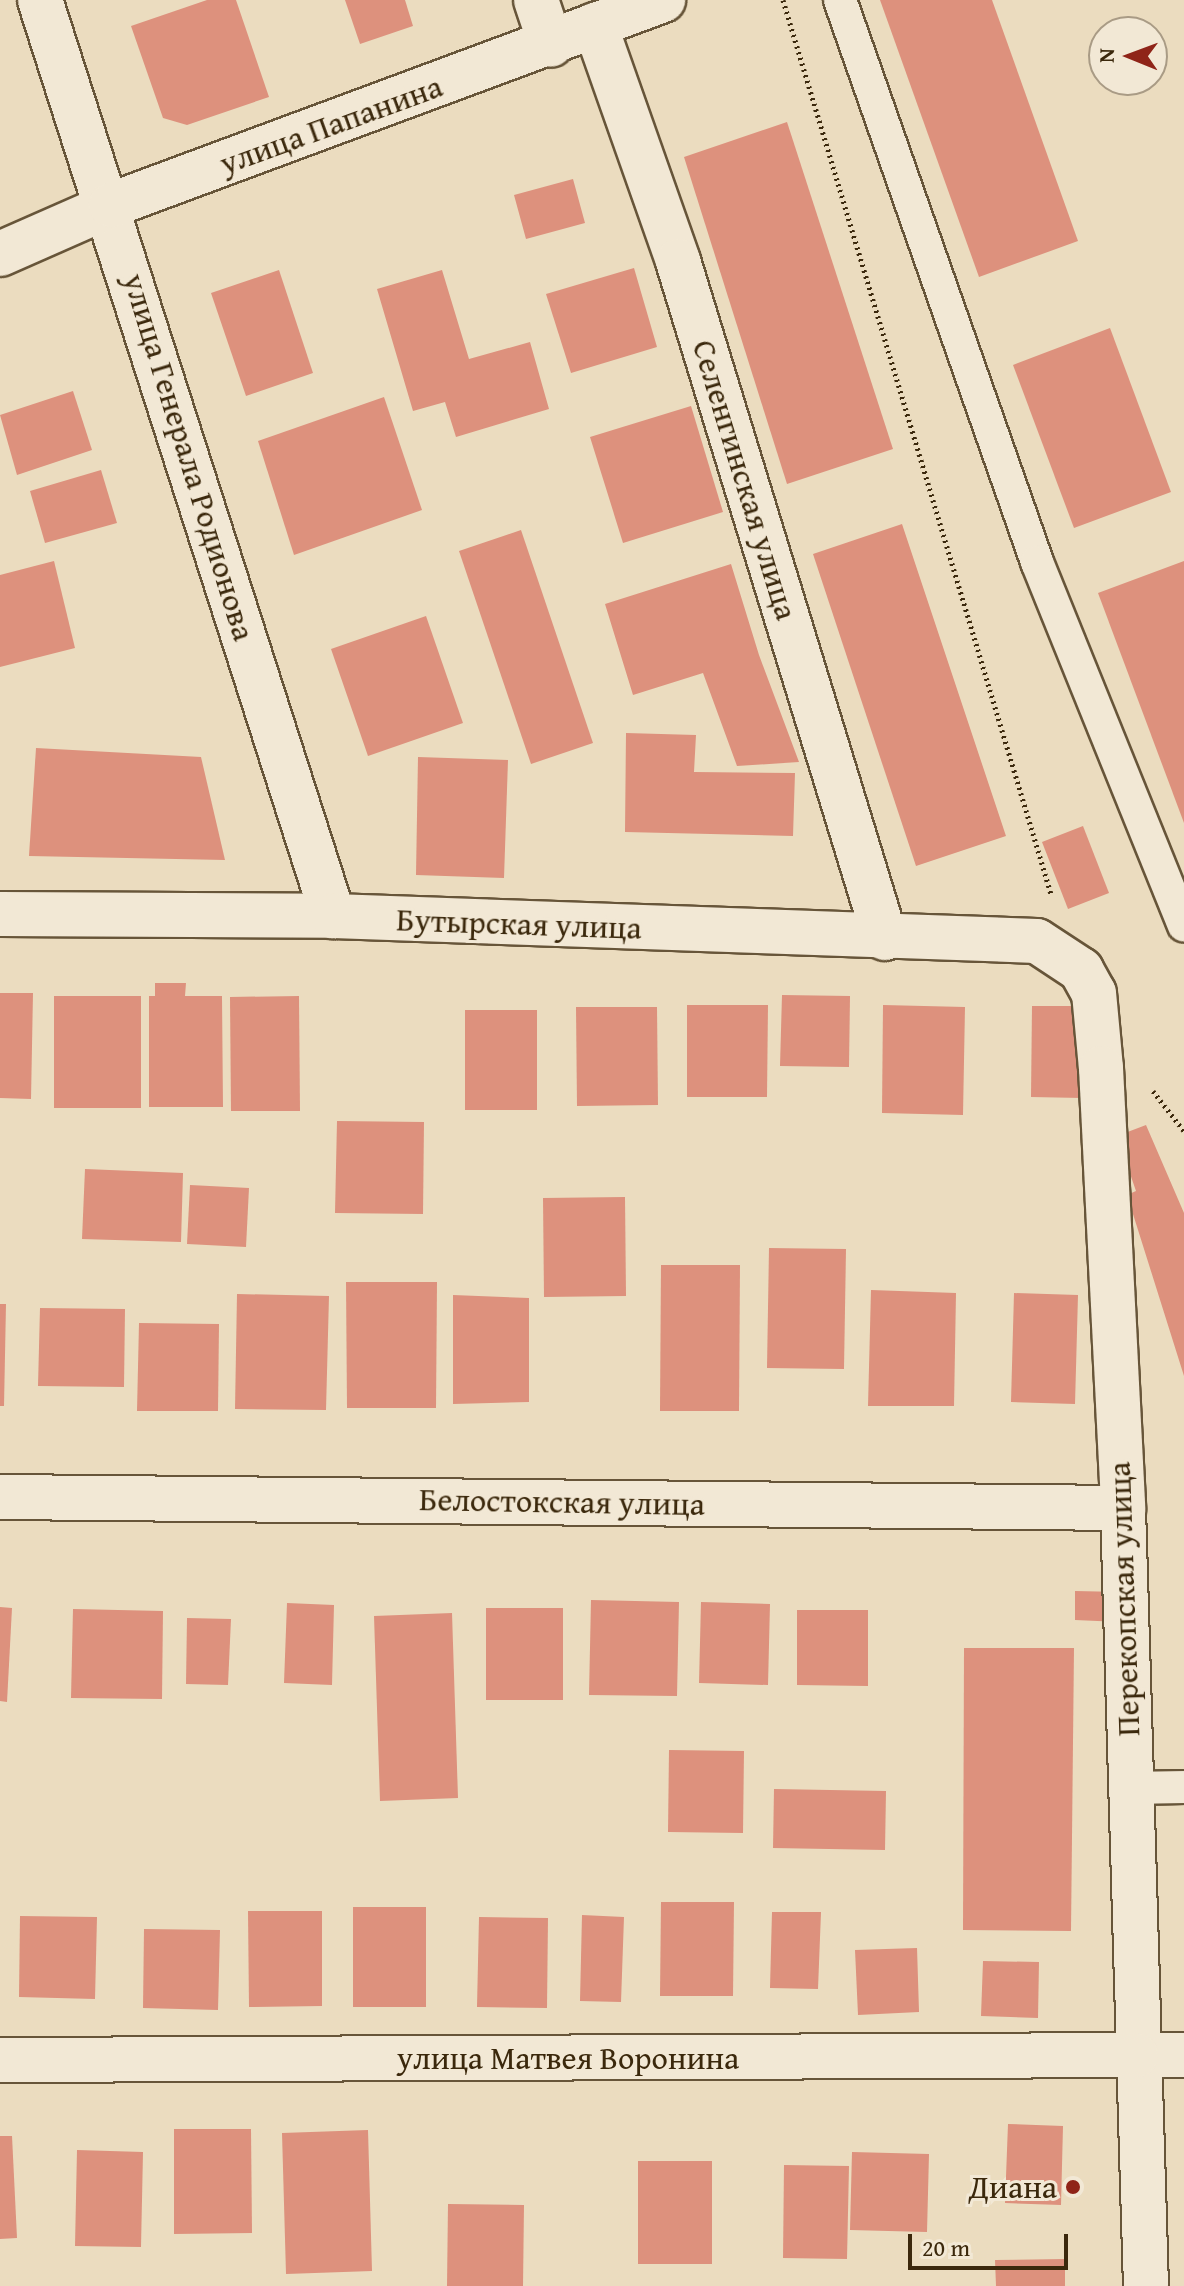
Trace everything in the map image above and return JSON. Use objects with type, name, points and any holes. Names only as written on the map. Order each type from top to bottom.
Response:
[{"type":"street","name":"улица Генерала Родионова","points":[[40,0],[111,205],[333,916]]},
{"type":"street","points":[[536,0],[551,45]]},
{"type":"street","name":"улица Папанина","points":[[0,254],[111,205],[551,45],[663,0]]},
{"type":"street","name":"Селенгинская улица","points":[[595,25],[678,261],[885,938]]},
{"type":"street","name":"Бутырская улица","points":[[0,914],[333,916],[885,938],[1054,951]]},
{"type":"street","name":"Перекопская улица","points":[[1054,951],[1094,993],[1099,1020],[1123,1508],[1136,2055],[1146,2286]]},
{"type":"street","name":"Белостокская улица","points":[[0,1497],[1123,1508]]},
{"type":"street","name":"улица Матвея Воронина","points":[[0,2060],[1184,2055]]},
{"type":"lane","points":[[840,0],[1037,562],[1184,925]]},
{"type":"lane","points":[[1130,1788],[1184,1787]]},
{"type":"path","points":[[783,0],[1054,951]]},
{"type":"building","points":[[207,0],[236,0],[269,97],[187,125],[163,118],[131,26]]},
{"type":"building","points":[[345,0],[405,0],[413,26],[360,44]]},
{"type":"building","points":[[880,0],[992,0],[1078,241],[979,277]]},
{"type":"building","points":[[787,122],[893,449],[787,484],[684,157]]},
{"type":"building","points":[[573,179],[585,223],[526,239],[514,195]]},
{"type":"building","points":[[634,268],[657,347],[571,373],[546,294]]},
{"type":"building","points":[[279,270],[313,373],[246,396],[211,293]]},
{"type":"building","points":[[442,270],[469,359],[530,342],[549,409],[456,437],[445,402],[413,411],[377,289]]},
{"type":"building","points":[[1110,328],[1171,492],[1074,528],[1013,365]]},
{"type":"building","points":[[73,391],[92,450],[17,475],[0,415]]},
{"type":"building","points":[[384,397],[422,510],[294,555],[258,441]]},
{"type":"building","points":[[691,406],[723,512],[623,543],[590,437]]},
{"type":"building","points":[[101,470],[117,523],[45,543],[30,491]]},
{"type":"building","points":[[902,524],[1006,836],[916,866],[813,554]]},
{"type":"building","points":[[521,530],[593,743],[531,764],[459,551]]},
{"type":"building","points":[[54,561],[75,648],[0,667],[0,575]]},
{"type":"building","points":[[1184,561],[1184,823],[1098,593]]},
{"type":"building","points":[[731,564],[759,655],[799,762],[737,766],[703,673],[633,695],[605,604]]},
{"type":"building","points":[[426,616],[463,723],[368,756],[331,649]]},
{"type":"building","points":[[626,733],[696,735],[694,772],[795,773],[793,836],[625,832]]},
{"type":"building","points":[[36,748],[201,757],[225,860],[29,856]]},
{"type":"building","points":[[418,757],[508,760],[504,878],[416,875]]},
{"type":"building","points":[[1083,826],[1109,893],[1068,909],[1042,842]]},
{"type":"building","points":[[155,983],[186,983],[185,996],[222,996],[223,1107],[149,1107],[149,996],[155,996]]},
{"type":"building","points":[[0,993],[33,993],[31,1099],[0,1098]]},
{"type":"building","points":[[782,995],[850,996],[849,1067],[780,1066]]},
{"type":"building","points":[[54,996],[141,996],[141,1108],[54,1108]]},
{"type":"building","points":[[299,996],[300,1111],[231,1111],[230,997]]},
{"type":"building","points":[[687,1005],[768,1005],[767,1097],[687,1097]]},
{"type":"building","points":[[883,1005],[965,1007],[963,1115],[882,1113]]},
{"type":"building","points":[[1032,1006],[1084,1006],[1082,1098],[1031,1097]]},
{"type":"building","points":[[576,1007],[657,1007],[658,1105],[577,1106]]},
{"type":"building","points":[[465,1010],[537,1010],[537,1110],[465,1110]]},
{"type":"building","points":[[337,1121],[424,1122],[423,1214],[335,1213]]},
{"type":"building","points":[[1146,1125],[1184,1213],[1184,1376],[1127,1195],[1136,1191],[1117,1136]]},
{"type":"building","points":[[85,1169],[183,1173],[181,1242],[82,1239]]},
{"type":"building","points":[[190,1185],[249,1188],[246,1247],[187,1244]]},
{"type":"building","points":[[625,1197],[626,1296],[544,1297],[543,1198]]},
{"type":"building","points":[[769,1248],[846,1249],[844,1369],[767,1368]]},
{"type":"building","points":[[661,1265],[740,1265],[739,1411],[660,1411]]},
{"type":"building","points":[[346,1282],[437,1282],[436,1408],[347,1408]]},
{"type":"building","points":[[871,1290],[956,1293],[954,1406],[868,1406]]},
{"type":"building","points":[[1014,1293],[1078,1295],[1075,1404],[1011,1402]]},
{"type":"building","points":[[237,1294],[329,1296],[326,1410],[235,1409]]},
{"type":"building","points":[[453,1295],[529,1298],[529,1402],[453,1404]]},
{"type":"building","points":[[0,1304],[6,1304],[4,1406],[0,1406]]},
{"type":"building","points":[[40,1308],[125,1309],[124,1387],[38,1386]]},
{"type":"building","points":[[139,1323],[219,1324],[218,1411],[137,1411]]},
{"type":"building","points":[[1075,1591],[1121,1592],[1120,1622],[1075,1620]]},
{"type":"building","points":[[591,1600],[679,1602],[677,1696],[589,1695]]},
{"type":"building","points":[[701,1602],[770,1604],[768,1685],[699,1683]]},
{"type":"building","points":[[287,1603],[334,1605],[332,1685],[284,1683]]},
{"type":"building","points":[[0,1607],[12,1608],[7,1702],[0,1701]]},
{"type":"building","points":[[486,1608],[563,1608],[563,1700],[486,1700]]},
{"type":"building","points":[[73,1609],[163,1611],[162,1699],[71,1698]]},
{"type":"building","points":[[797,1610],[868,1610],[868,1686],[797,1685]]},
{"type":"building","points":[[452,1613],[458,1798],[380,1801],[374,1616]]},
{"type":"building","points":[[187,1618],[231,1619],[228,1685],[186,1684]]},
{"type":"building","points":[[964,1648],[1074,1648],[1071,1931],[963,1930]]},
{"type":"building","points":[[669,1750],[744,1751],[743,1833],[668,1832]]},
{"type":"building","points":[[774,1789],[886,1791],[885,1850],[773,1848]]},
{"type":"building","points":[[661,1902],[734,1902],[733,1996],[660,1996]]},
{"type":"building","points":[[353,1907],[426,1907],[426,2007],[353,2007]]},
{"type":"building","points":[[248,1911],[322,1911],[322,2006],[249,2007]]},
{"type":"building","points":[[772,1912],[821,1912],[818,1989],[770,1988]]},
{"type":"building","points":[[582,1915],[624,1917],[621,2002],[580,2001]]},
{"type":"building","points":[[20,1916],[97,1917],[95,1999],[19,1997]]},
{"type":"building","points":[[479,1917],[548,1918],[547,2008],[477,2007]]},
{"type":"building","points":[[144,1929],[220,1930],[218,2010],[143,2008]]},
{"type":"building","points":[[917,1948],[919,2012],[858,2015],[855,1950]]},
{"type":"building","points":[[983,1961],[1039,1962],[1038,2018],[981,2016]]},
{"type":"building","points":[[1008,2124],[1063,2126],[1061,2205],[1005,2203]]},
{"type":"building","points":[[174,2129],[251,2129],[252,2233],[174,2234]]},
{"type":"building","points":[[368,2130],[372,2271],[286,2274],[282,2133]]},
{"type":"building","points":[[0,2136],[12,2136],[17,2238],[0,2239]]},
{"type":"building","points":[[77,2150],[143,2152],[141,2247],[75,2246]]},
{"type":"building","points":[[852,2152],[929,2154],[927,2232],[850,2230]]},
{"type":"building","points":[[638,2161],[712,2161],[712,2264],[638,2264]]},
{"type":"building","points":[[784,2165],[849,2166],[847,2259],[783,2258]]},
{"type":"building","points":[[448,2204],[524,2205],[523,2286],[447,2286]]},
{"type":"building","points":[[1065,2259],[1065,2286],[996,2286],[995,2260]]},
{"type":"place","name":"Диана","points":[[1073,2187]]}]
